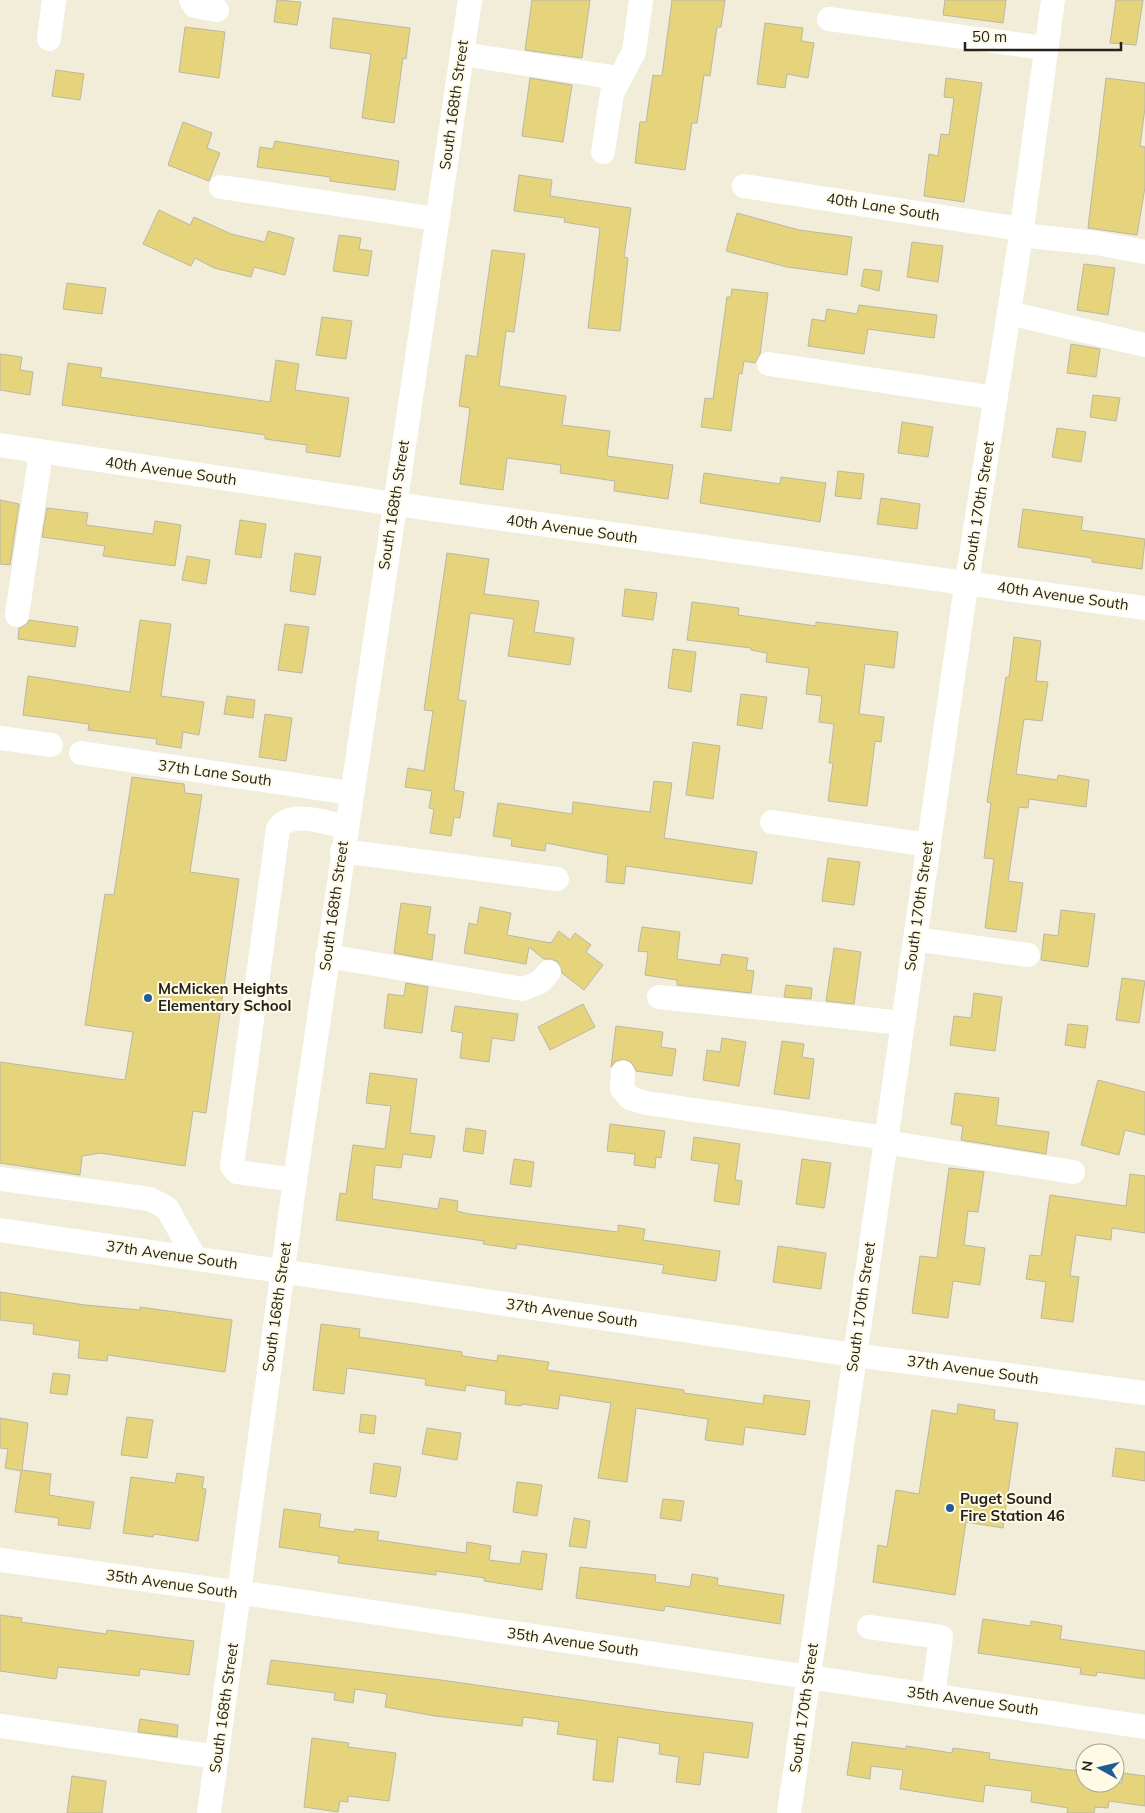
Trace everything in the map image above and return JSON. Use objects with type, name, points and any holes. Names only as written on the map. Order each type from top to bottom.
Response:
[{"type":"street","points":[[49,39],[54,0]]},
{"type":"street","points":[[190,0],[195,6],[218,10]]},
{"type":"street","name":"South 168th Street","points":[[209,1813],[282,1271],[350,793],[470,0]]},
{"type":"street","points":[[603,152],[612,93],[634,52],[641,0]]},
{"type":"street","name":"South 170th Street","points":[[789,1813],[914,939],[1021,232],[1052,0]]},
{"type":"street","points":[[829,18],[1045,48]]},
{"type":"street","points":[[462,54],[619,78]]},
{"type":"street","name":"40th Lane South","points":[[744,186],[1145,252]]},
{"type":"street","points":[[221,187],[437,219]]},
{"type":"street","points":[[1009,313],[1145,345]]},
{"type":"street","points":[[769,364],[996,398]]},
{"type":"street","name":"40th Avenue South","points":[[0,445],[395,504],[1145,608]]},
{"type":"street","points":[[18,614],[41,452]]},
{"type":"street","points":[[0,738],[50,745]]},
{"type":"street","name":"37th Lane South","points":[[80,753],[350,793]]},
{"type":"street","points":[[295,1180],[237,1172],[232,1166],[278,829],[283,821],[293,818],[346,827]]},
{"type":"street","points":[[772,822],[928,844]]},
{"type":"street","points":[[342,851],[557,880]]},
{"type":"street","points":[[914,939],[1028,955]]},
{"type":"street","points":[[327,956],[523,990],[540,982],[549,972]]},
{"type":"street","points":[[659,997],[902,1023]]},
{"type":"street","points":[[623,1073],[622,1089],[630,1098],[646,1103],[886,1140],[1073,1172]]},
{"type":"street","points":[[0,1179],[150,1199],[167,1208],[196,1258]]},
{"type":"street","name":"37th Avenue South","points":[[0,1230],[854,1355],[1145,1393]]},
{"type":"street","name":"35th Avenue South","points":[[0,1560],[240,1593],[1145,1727]]},
{"type":"street","points":[[868,1627],[940,1637],[933,1695]]},
{"type":"street","points":[[0,1726],[217,1757]]},
{"type":"building","points":[[277,0],[301,2],[297,25],[274,22]]},
{"type":"building","points":[[532,0],[590,0],[582,58],[525,50]]},
{"type":"building","points":[[672,0],[725,0],[721,27],[717,27],[710,76],[704,75],[697,123],[692,123],[685,170],[635,163],[640,122],[646,122],[653,75],[662,76]]},
{"type":"building","points":[[945,0],[1006,0],[1003,23],[943,15]]},
{"type":"building","points":[[1116,0],[1143,0],[1136,45],[1110,43]]},
{"type":"building","points":[[333,18],[410,28],[406,59],[403,58],[394,123],[362,118],[371,54],[330,48]]},
{"type":"building","points":[[765,23],[803,28],[801,41],[814,43],[808,78],[787,74],[785,88],[757,84]]},
{"type":"building","points":[[185,27],[225,32],[219,78],[179,72]]},
{"type":"building","points":[[56,70],[84,74],[80,100],[52,96]]},
{"type":"building","points":[[530,78],[572,85],[563,142],[522,136]]},
{"type":"building","points":[[946,78],[982,83],[964,202],[924,196],[929,154],[938,156],[941,134],[949,135],[954,98],[944,97]]},
{"type":"building","points":[[1106,78],[1145,83],[1145,108],[1140,146],[1145,147],[1145,187],[1137,235],[1088,228]]},
{"type":"building","points":[[183,122],[212,133],[207,148],[220,153],[209,181],[168,165]]},
{"type":"building","points":[[275,141],[399,161],[395,190],[330,181],[330,177],[257,167],[260,147],[273,149]]},
{"type":"building","points":[[519,175],[552,180],[550,196],[631,208],[624,257],[628,258],[620,331],[588,328],[600,228],[564,222],[565,218],[514,211]]},
{"type":"building","points":[[159,210],[190,225],[194,217],[231,234],[265,242],[268,231],[294,238],[285,275],[254,267],[251,277],[214,268],[195,258],[191,266],[143,244]]},
{"type":"building","points":[[737,213],[799,230],[852,237],[847,275],[787,267],[726,251]]},
{"type":"building","points":[[339,235],[361,238],[359,249],[372,251],[368,276],[333,271]]},
{"type":"building","points":[[912,242],[943,246],[938,282],[907,277]]},
{"type":"building","points":[[492,250],[525,254],[514,332],[506,331],[499,386],[566,396],[562,425],[610,431],[607,456],[673,465],[668,499],[614,491],[615,481],[560,473],[561,465],[507,458],[503,490],[460,484],[470,408],[459,406],[466,355],[477,357]]},
{"type":"building","points":[[1084,264],[1115,268],[1108,315],[1077,310]]},
{"type":"building","points":[[864,269],[882,271],[879,291],[861,286]]},
{"type":"building","points":[[67,283],[106,288],[102,314],[63,309]]},
{"type":"building","points":[[732,289],[768,293],[760,354],[755,363],[744,361],[742,374],[739,373],[731,431],[701,427],[705,398],[713,399],[727,297],[731,297]]},
{"type":"building","points":[[859,305],[937,315],[934,338],[868,329],[864,354],[808,346],[812,319],[825,321],[827,309],[857,314]]},
{"type":"building","points":[[322,317],[352,321],[346,359],[316,355]]},
{"type":"building","points":[[1071,344],[1100,349],[1096,377],[1067,373]]},
{"type":"building","points":[[0,354],[22,357],[20,370],[33,372],[30,395],[0,390]]},
{"type":"building","points":[[276,360],[299,364],[295,390],[349,398],[340,457],[306,452],[307,445],[265,439],[265,435],[62,405],[68,363],[102,368],[100,377],[270,402]]},
{"type":"building","points":[[1093,395],[1120,398],[1116,421],[1090,417]]},
{"type":"building","points":[[902,422],[933,427],[928,457],[898,453]]},
{"type":"building","points":[[1057,428],[1086,432],[1081,462],[1052,457]]},
{"type":"building","points":[[838,471],[864,474],[861,499],[835,496]]},
{"type":"building","points":[[704,473],[780,484],[781,477],[826,483],[820,522],[700,503]]},
{"type":"building","points":[[881,498],[920,504],[917,529],[877,524]]},
{"type":"building","points":[[0,500],[19,504],[10,565],[0,564]]},
{"type":"building","points":[[47,508],[88,513],[86,525],[153,534],[155,521],[181,525],[175,566],[103,556],[105,546],[42,537]]},
{"type":"building","points":[[1023,509],[1083,517],[1081,530],[1145,539],[1142,569],[1092,562],[1092,558],[1018,547]]},
{"type":"building","points":[[240,520],[266,524],[261,558],[235,554]]},
{"type":"building","points":[[295,553],[321,557],[315,595],[290,591]]},
{"type":"building","points":[[447,553],[489,559],[484,594],[539,601],[534,632],[574,638],[570,665],[508,656],[514,619],[470,613],[458,700],[466,701],[454,790],[464,792],[460,818],[454,817],[451,836],[430,833],[434,809],[429,808],[432,791],[405,787],[408,768],[424,771],[433,711],[424,710]]},
{"type":"building","points":[[187,556],[210,560],[206,584],[182,580]]},
{"type":"building","points":[[625,589],[657,593],[653,620],[622,616]]},
{"type":"building","points":[[692,602],[739,608],[738,615],[816,626],[816,622],[898,632],[894,668],[865,664],[859,714],[884,717],[881,742],[875,741],[867,806],[828,801],[833,763],[829,763],[834,724],[819,722],[822,696],[806,694],[809,668],[766,662],[767,653],[751,650],[751,648],[687,640]]},
{"type":"building","points":[[29,620],[78,627],[75,647],[18,639],[19,628],[27,624]]},
{"type":"building","points":[[140,620],[171,624],[161,696],[204,702],[199,735],[183,732],[181,748],[156,744],[157,739],[88,730],[89,724],[23,715],[28,676],[130,692]]},
{"type":"building","points":[[285,624],[309,627],[302,673],[278,670]]},
{"type":"building","points":[[1014,637],[1041,641],[1036,681],[1048,682],[1042,721],[1024,719],[1016,774],[1057,780],[1058,775],[1089,780],[1086,807],[1029,799],[1028,808],[1019,807],[1008,881],[1023,883],[1016,932],[985,928],[994,859],[984,858],[991,803],[987,802],[1006,677],[1009,677]]},
{"type":"building","points":[[673,649],[696,652],[691,692],[668,688]]},
{"type":"building","points":[[741,694],[767,697],[762,729],[737,725]]},
{"type":"building","points":[[227,696],[255,700],[253,718],[224,714]]},
{"type":"building","points":[[265,714],[292,718],[286,761],[259,757]]},
{"type":"building","points":[[693,742],[720,746],[713,799],[686,795]]},
{"type":"building","points":[[132,777],[184,784],[185,793],[202,795],[190,872],[239,879],[206,1113],[193,1111],[185,1166],[100,1153],[82,1156],[80,1175],[0,1163],[0,1062],[125,1080],[133,1032],[85,1025],[105,894],[114,895]]},
{"type":"building","points":[[654,781],[672,783],[664,838],[757,852],[752,884],[626,866],[624,884],[606,882],[608,855],[546,843],[545,851],[511,846],[512,839],[493,836],[498,803],[572,814],[573,802],[650,812]]},
{"type":"building","points":[[828,858],[860,862],[854,905],[822,901]]},
{"type":"building","points":[[401,903],[431,907],[427,934],[435,935],[432,960],[394,953]]},
{"type":"building","points":[[480,907],[511,913],[507,935],[551,943],[559,931],[570,940],[575,933],[591,945],[586,952],[603,965],[584,990],[562,973],[558,962],[544,959],[529,947],[526,964],[464,953],[469,923],[477,925]]},
{"type":"building","points":[[1061,910],[1095,914],[1088,967],[1041,960],[1044,934],[1058,936]]},
{"type":"building","points":[[642,927],[680,932],[677,959],[720,965],[722,954],[748,958],[746,970],[754,971],[751,993],[677,985],[677,980],[645,975],[648,952],[638,951]]},
{"type":"building","points":[[834,948],[861,952],[854,1004],[826,1001]]},
{"type":"building","points":[[1122,978],[1145,981],[1139,1023],[1116,1020]]},
{"type":"building","points":[[406,983],[428,987],[422,1033],[384,1028],[388,994],[404,996]]},
{"type":"building","points":[[786,985],[812,988],[811,999],[784,997]]},
{"type":"building","points":[[974,993],[1002,997],[995,1051],[950,1045],[954,1016],[971,1018]]},
{"type":"building","points":[[583,1004],[595,1027],[550,1050],[538,1027]]},
{"type":"building","points":[[455,1006],[518,1014],[514,1041],[492,1038],[489,1062],[460,1058],[463,1033],[451,1031]]},
{"type":"building","points":[[1068,1024],[1088,1026],[1085,1048],[1065,1045]]},
{"type":"building","points":[[616,1026],[663,1032],[661,1047],[676,1049],[672,1076],[636,1071],[631,1062],[624,1059],[616,1061],[611,1067]]},
{"type":"building","points":[[722,1038],[746,1042],[739,1086],[703,1080],[707,1050],[720,1052]]},
{"type":"building","points":[[782,1041],[804,1044],[802,1057],[814,1059],[809,1099],[774,1094]]},
{"type":"building","points":[[370,1073],[417,1079],[410,1133],[435,1136],[431,1158],[403,1154],[401,1168],[375,1165],[372,1199],[438,1209],[440,1198],[458,1201],[457,1211],[469,1214],[618,1232],[618,1225],[645,1229],[643,1240],[720,1251],[716,1281],[662,1273],[664,1265],[517,1244],[516,1249],[483,1244],[484,1241],[336,1220],[340,1193],[346,1194],[353,1145],[385,1149],[391,1106],[366,1103]]},
{"type":"building","points":[[1098,1080],[1145,1092],[1145,1135],[1125,1130],[1119,1155],[1081,1145]]},
{"type":"building","points":[[955,1093],[999,1098],[996,1125],[1049,1132],[1046,1154],[961,1140],[963,1126],[951,1124]]},
{"type":"building","points":[[610,1124],[665,1131],[661,1158],[656,1157],[655,1168],[634,1165],[635,1154],[607,1151]]},
{"type":"building","points":[[466,1128],[486,1131],[483,1154],[463,1151]]},
{"type":"building","points":[[694,1137],[740,1144],[735,1180],[742,1181],[739,1205],[714,1201],[719,1164],[691,1160]]},
{"type":"building","points":[[514,1159],[534,1162],[531,1187],[510,1184]]},
{"type":"building","points":[[802,1159],[831,1163],[824,1208],[796,1204]]},
{"type":"building","points":[[949,1168],[984,1172],[978,1212],[968,1211],[964,1245],[985,1248],[980,1285],[953,1281],[948,1318],[912,1313],[920,1256],[937,1258]]},
{"type":"building","points":[[1130,1174],[1145,1176],[1145,1233],[1112,1228],[1111,1240],[1076,1235],[1070,1276],[1079,1277],[1073,1322],[1041,1318],[1046,1282],[1026,1279],[1030,1255],[1041,1256],[1050,1195],[1126,1206]]},
{"type":"building","points":[[778,1246],[826,1253],[821,1289],[773,1282]]},
{"type":"building","points":[[0,1292],[85,1305],[140,1310],[140,1307],[232,1320],[225,1372],[108,1355],[107,1361],[78,1358],[80,1341],[33,1334],[34,1324],[0,1320]]},
{"type":"building","points":[[321,1324],[360,1329],[359,1337],[462,1352],[462,1356],[497,1361],[498,1355],[549,1362],[547,1370],[684,1390],[684,1393],[763,1404],[764,1395],[810,1401],[805,1435],[745,1427],[743,1445],[705,1440],[708,1419],[636,1408],[627,1482],[598,1478],[611,1403],[560,1395],[558,1409],[522,1404],[521,1406],[505,1404],[506,1391],[466,1385],[465,1391],[425,1385],[426,1379],[347,1368],[344,1394],[313,1390]]},
{"type":"building","points":[[53,1373],[70,1375],[67,1395],[50,1393]]},
{"type":"building","name":"Puget Sound Fire Station 46","points":[[958,1404],[995,1410],[994,1420],[1018,1423],[1003,1528],[966,1522],[955,1595],[873,1582],[878,1545],[887,1547],[896,1490],[919,1494],[932,1410],[957,1414]]},
{"type":"building","points":[[361,1414],[376,1416],[374,1434],[359,1432]]},
{"type":"building","points":[[127,1417],[153,1420],[147,1458],[121,1455]]},
{"type":"building","points":[[0,1418],[28,1423],[22,1470],[51,1474],[49,1495],[94,1502],[90,1529],[58,1525],[59,1518],[15,1512],[21,1471],[5,1468],[8,1449],[0,1448]]},
{"type":"building","points":[[427,1428],[461,1433],[457,1460],[422,1454]]},
{"type":"building","points":[[1116,1448],[1145,1452],[1145,1481],[1112,1476]]},
{"type":"building","points":[[374,1463],[401,1467],[396,1497],[370,1493]]},
{"type":"building","points":[[177,1473],[204,1477],[202,1488],[206,1489],[198,1541],[154,1534],[153,1537],[123,1533],[131,1477],[175,1483]]},
{"type":"building","points":[[517,1482],[542,1485],[537,1516],[513,1512]]},
{"type":"building","points":[[663,1499],[684,1501],[681,1521],[660,1518]]},
{"type":"building","points":[[284,1509],[321,1514],[319,1527],[354,1532],[355,1529],[379,1532],[377,1540],[466,1553],[467,1542],[491,1546],[489,1560],[520,1564],[522,1551],[547,1554],[542,1590],[484,1581],[485,1578],[436,1571],[436,1575],[338,1563],[339,1556],[279,1547]]},
{"type":"building","points":[[574,1518],[590,1521],[586,1548],[569,1546]]},
{"type":"building","points":[[580,1567],[656,1575],[655,1582],[690,1587],[692,1574],[718,1578],[717,1585],[784,1595],[780,1624],[665,1606],[664,1611],[576,1598]]},
{"type":"building","points":[[0,1615],[22,1618],[21,1622],[106,1634],[107,1630],[194,1641],[189,1675],[140,1669],[139,1676],[58,1667],[56,1679],[0,1671]]},
{"type":"building","points":[[983,1619],[1031,1626],[1031,1621],[1062,1626],[1060,1639],[1145,1651],[1145,1679],[1097,1672],[1096,1676],[1080,1674],[1081,1668],[978,1653]]},
{"type":"building","points":[[271,1660],[441,1680],[753,1723],[748,1758],[704,1752],[700,1785],[676,1782],[679,1757],[659,1754],[660,1744],[618,1737],[613,1782],[593,1780],[597,1740],[557,1734],[559,1722],[523,1717],[522,1726],[435,1716],[385,1707],[387,1694],[355,1689],[353,1703],[334,1700],[335,1693],[267,1684]]},
{"type":"building","points":[[140,1719],[178,1725],[177,1737],[138,1732]]},
{"type":"building","points":[[312,1738],[349,1743],[348,1747],[396,1753],[389,1801],[348,1796],[348,1802],[340,1801],[338,1812],[304,1807]]},
{"type":"building","points":[[852,1742],[906,1749],[906,1746],[952,1753],[953,1748],[990,1753],[989,1759],[1075,1771],[1075,1793],[1125,1793],[1125,1773],[1145,1776],[1145,1806],[1109,1801],[1108,1808],[1095,1807],[1094,1813],[1067,1813],[1068,1808],[1031,1802],[1032,1791],[985,1785],[983,1802],[900,1789],[903,1770],[871,1766],[870,1779],[847,1775]]},
{"type":"building","points":[[72,1776],[106,1781],[102,1813],[67,1813]]},
{"type":"place","name":"McMicken Heights Elementary School","points":[[148,998]]},
{"type":"place","name":"Puget Sound Fire Station 46","points":[[950,1508]]}]
